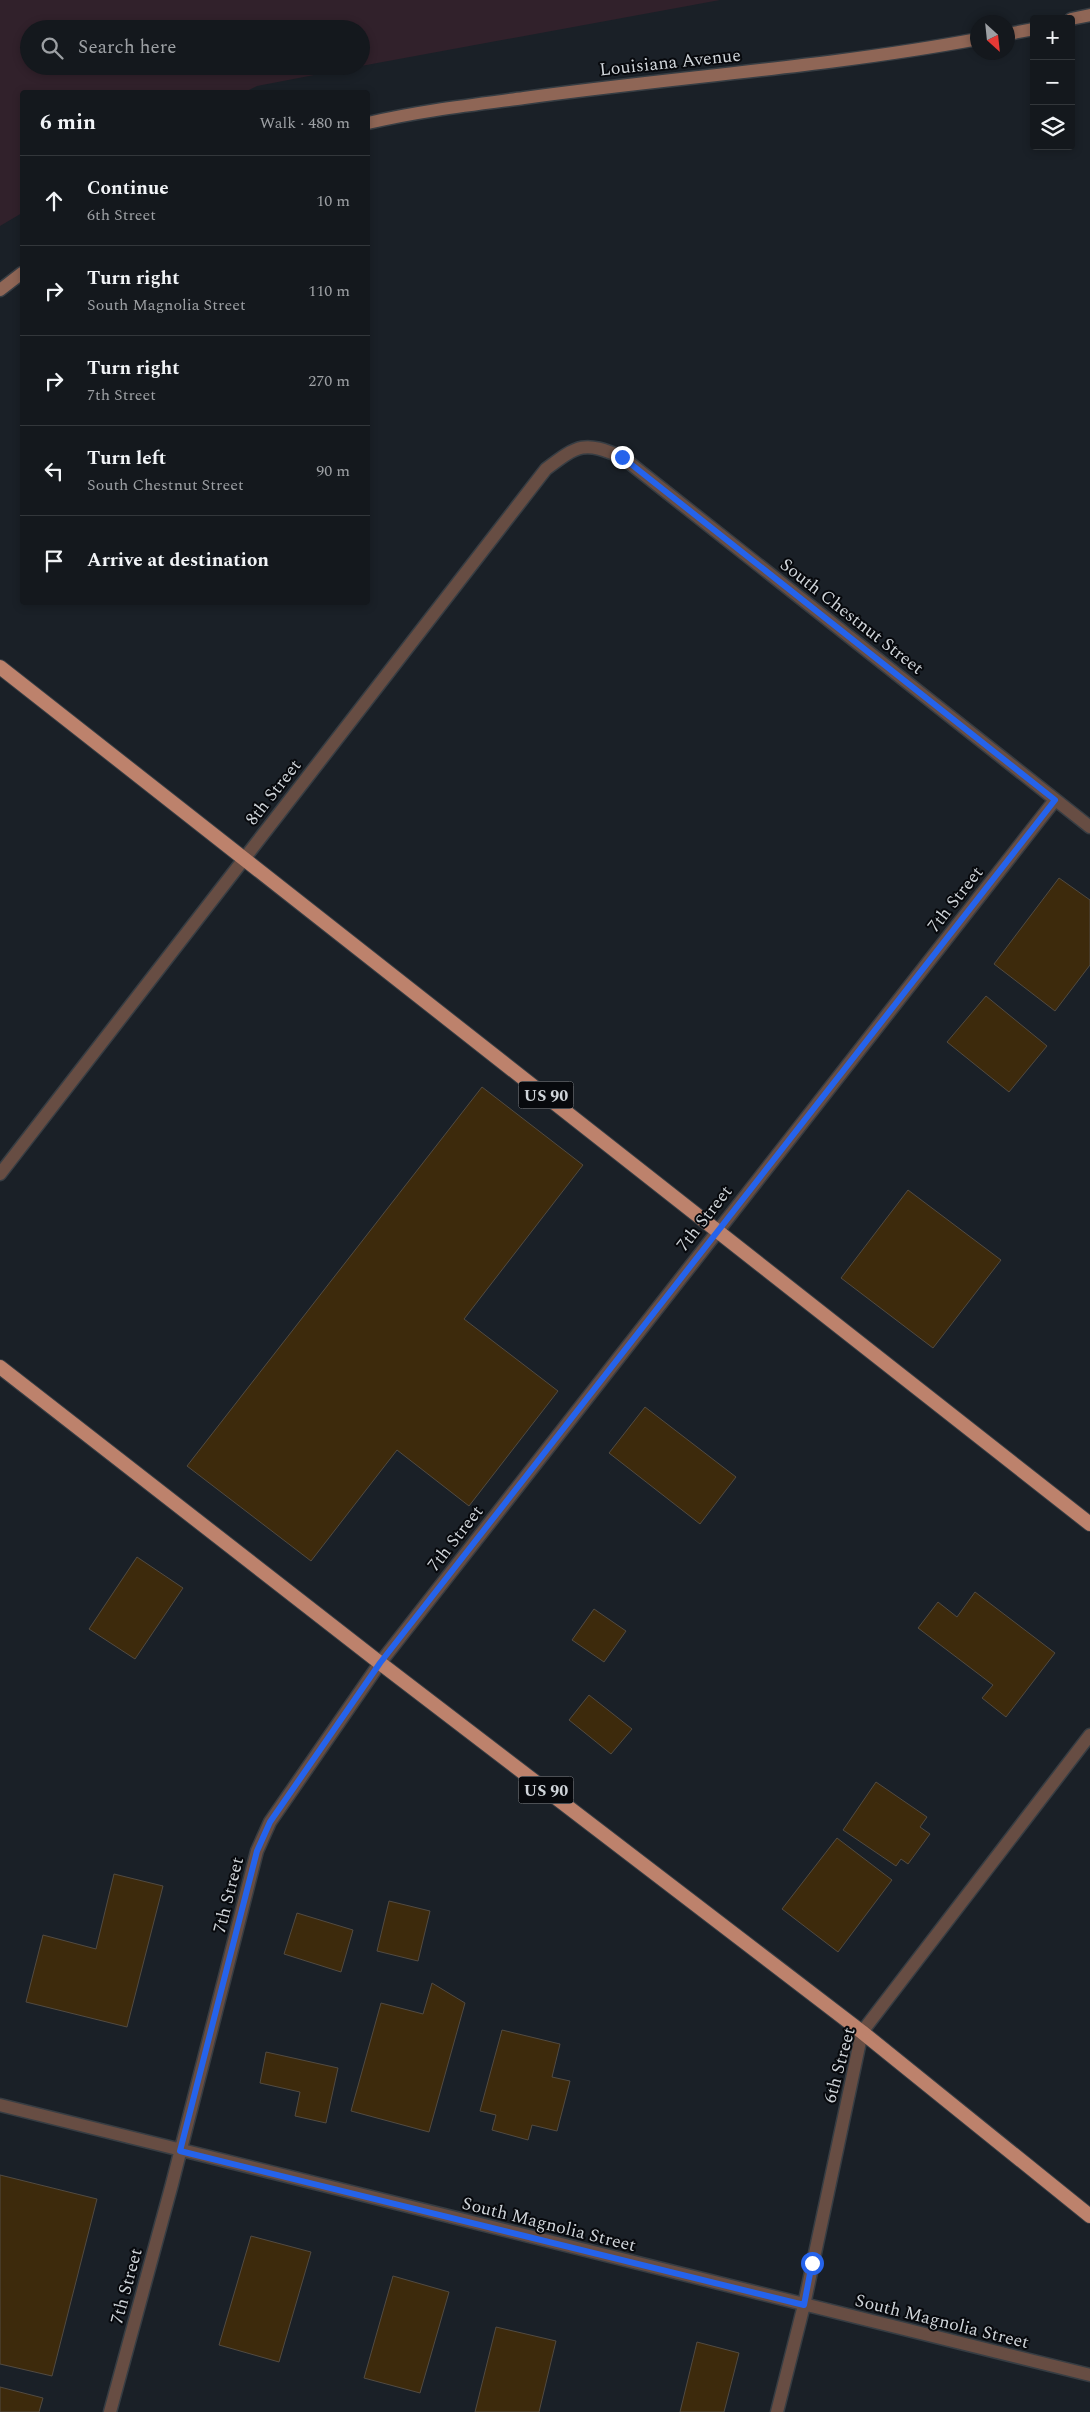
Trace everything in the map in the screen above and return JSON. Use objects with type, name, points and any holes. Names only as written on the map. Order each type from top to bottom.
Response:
[{"type":"highway","name":"US 90","points":[[0,668],[1090,1524]]},
{"type":"highway","name":"US 90","points":[[0,1367],[380,1663],[862,2032],[1090,2216]]},
{"type":"main road","points":[[1075,18],[1090,15]]},
{"type":"main road","points":[[1015,32],[1030,29]]},
{"type":"main road","name":"Louisiana Avenue","points":[[370,123],[407,114],[620,84],[803,65],[970,40]]},
{"type":"main road","points":[[0,290],[20,275]]},
{"type":"street","name":"South Chestnut Street","points":[[586,446],[599,447],[622,457],[1090,827]]},
{"type":"street","name":"8th Street","points":[[0,1174],[546,469],[568,452],[586,446]]},
{"type":"street","name":"7th Street","points":[[110,2412],[180,2151],[257,1851],[270,1822],[380,1663],[1055,800]]},
{"type":"street","name":"6th Street","points":[[777,2412],[804,2305],[862,2032],[1090,1735]]},
{"type":"street","name":"South Magnolia Street","points":[[0,2105],[1090,2375]]},
{"type":"shaded area","points":[[0,0],[720,0],[370,64],[370,20],[20,20],[20,75],[314,75],[257,86],[249,90],[20,90],[20,214],[0,226]]},
{"type":"building","points":[[1059,878],[1090,900],[1090,965],[1055,1011],[994,964]]},
{"type":"building","points":[[986,996],[1047,1046],[1009,1092],[947,1042]]},
{"type":"building","points":[[482,1087],[583,1165],[464,1319],[558,1391],[469,1506],[397,1450],[311,1561],[187,1466]]},
{"type":"building","points":[[908,1190],[1001,1260],[933,1348],[841,1278]]},
{"type":"building","points":[[645,1407],[736,1477],[700,1524],[609,1453]]},
{"type":"building","points":[[137,1557],[183,1588],[135,1659],[89,1629]]},
{"type":"building","points":[[975,1592],[1055,1653],[1006,1717],[982,1698],[993,1685],[918,1628],[938,1602],[957,1617]]},
{"type":"building","points":[[594,1609],[626,1631],[604,1662],[572,1640]]},
{"type":"building","points":[[589,1695],[632,1729],[611,1754],[569,1720]]},
{"type":"building","points":[[876,1782],[927,1817],[920,1827],[930,1834],[908,1864],[901,1859],[896,1866],[843,1830]]},
{"type":"building","points":[[837,1838],[892,1880],[838,1952],[782,1909]]},
{"type":"building","points":[[114,1874],[163,1886],[127,2027],[26,2002],[43,1935],[96,1949]]},
{"type":"building","points":[[389,1901],[430,1911],[418,1961],[377,1951]]},
{"type":"building","points":[[297,1913],[353,1930],[341,1972],[284,1954]]},
{"type":"building","points":[[432,1983],[465,2003],[429,2132],[351,2111],[381,2003],[423,2014]]},
{"type":"building","points":[[502,2030],[560,2044],[552,2077],[570,2081],[557,2131],[532,2125],[528,2140],[492,2130],[496,2115],[480,2111]]},
{"type":"building","points":[[266,2052],[338,2068],[326,2123],[295,2116],[300,2092],[260,2083]]},
{"type":"building","points":[[0,2175],[97,2199],[52,2376],[0,2364]]},
{"type":"building","points":[[251,2236],[311,2252],[279,2362],[219,2345]]},
{"type":"building","points":[[393,2276],[449,2292],[420,2393],[364,2378]]},
{"type":"building","points":[[496,2327],[556,2341],[539,2412],[475,2412]]},
{"type":"building","points":[[697,2342],[739,2353],[724,2412],[680,2412]]},
{"type":"building","points":[[0,2387],[43,2398],[39,2412],[0,2412]]},
{"type":"route","points":[[622,457],[1055,800],[380,1663],[270,1822],[257,1851],[180,2151],[804,2305],[812,2263]]}]
